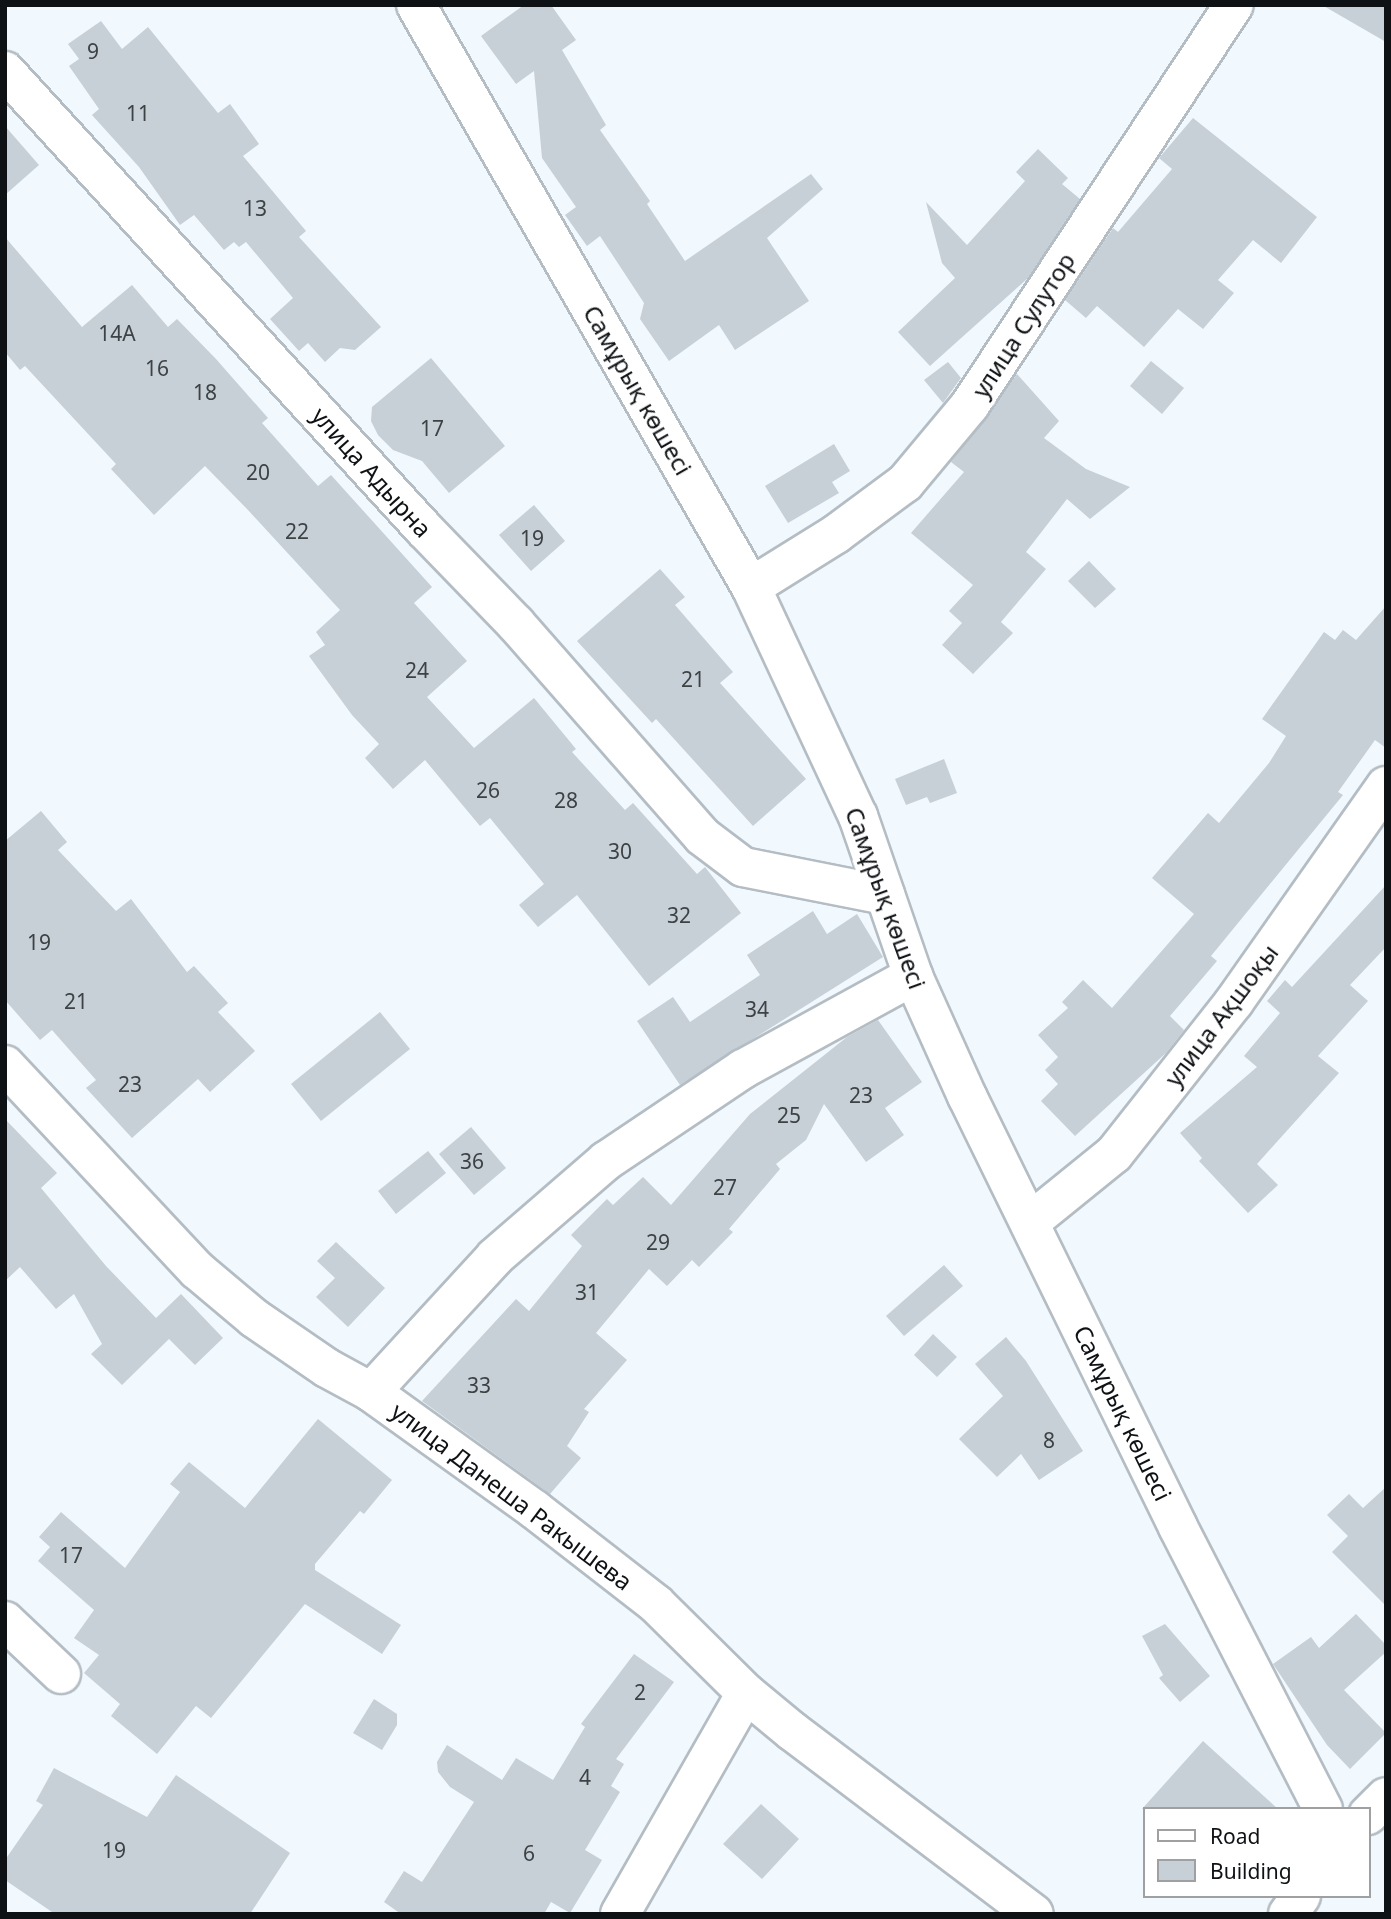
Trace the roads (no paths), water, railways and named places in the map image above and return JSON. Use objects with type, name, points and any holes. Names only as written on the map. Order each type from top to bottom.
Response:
[{"type":"street","name":"Самұрық көшесі","points":[[416,5],[751,587],[858,817],[913,976],[1178,1527],[1322,1807]]},
{"type":"street","name":"улица Сулутор","points":[[751,587],[836,534],[905,483],[970,405],[1234,5]]},
{"type":"street","name":"улица Адырна","points":[[5,71],[424,529],[516,624],[702,836],[743,867],[885,895]]},
{"type":"street","name":"улица Ақшоқы","points":[[1030,1222],[1114,1154],[1234,1002],[1386,786]]},
{"type":"street","points":[[372,1392],[495,1257],[606,1161],[743,1069],[913,976]]},
{"type":"street","name":"улица Данеша Ракышева","points":[[5,1065],[197,1270],[327,1368],[372,1392],[656,1604],[746,1693],[1034,1914]]},
{"type":"street","points":[[5,1621],[61,1674]]},
{"type":"street","points":[[620,1914],[746,1693]]},
{"type":"street","points":[[1370,1813],[1386,1797]]},
{"type":"street","points":[[1288,1914],[1300,1898]]}]
